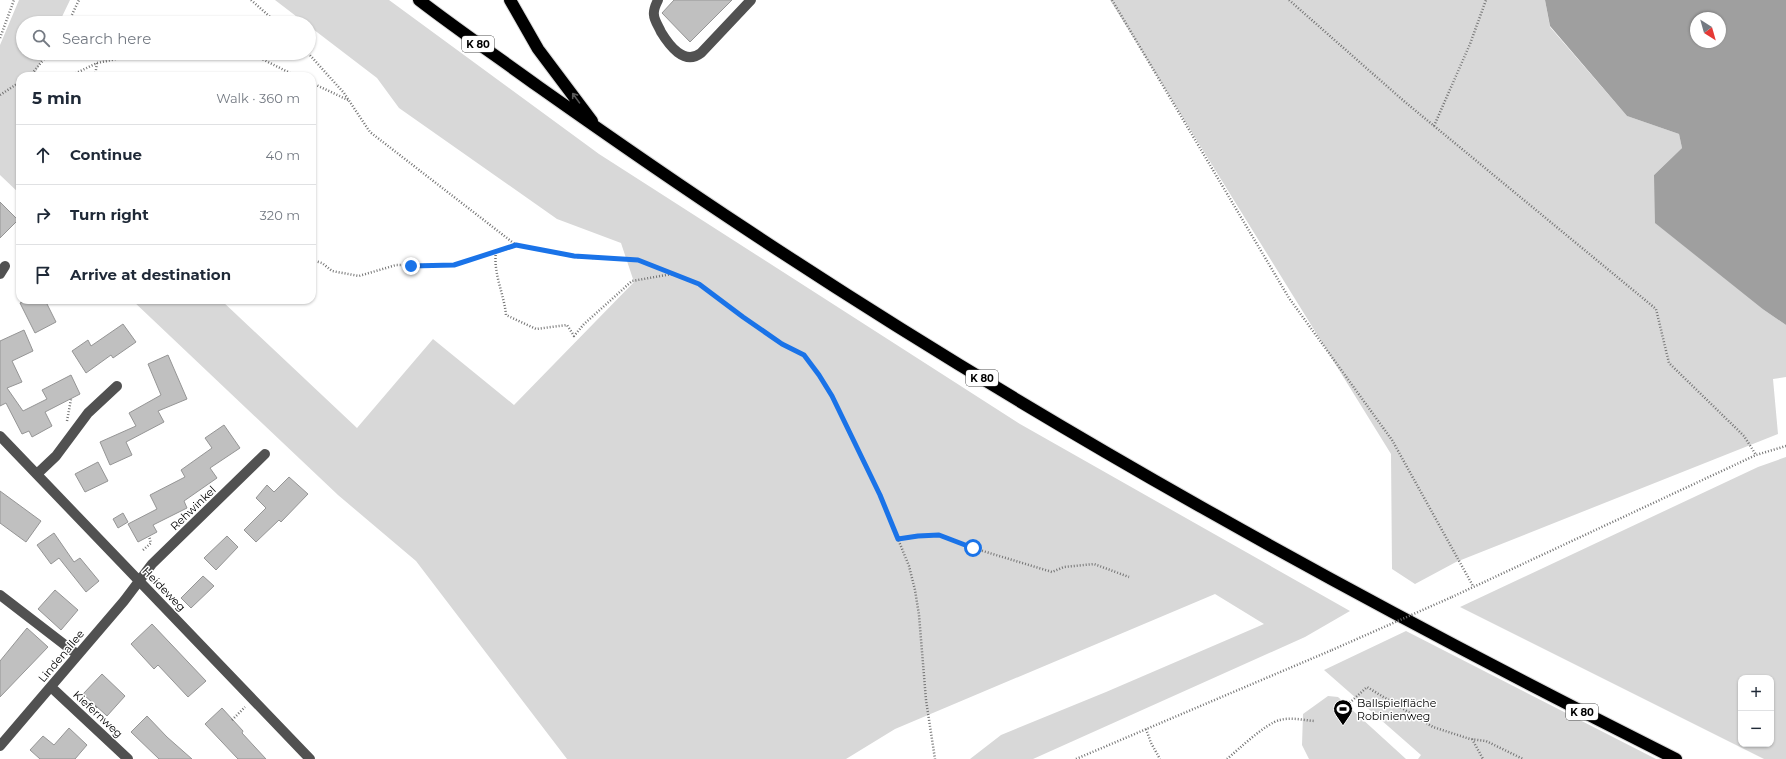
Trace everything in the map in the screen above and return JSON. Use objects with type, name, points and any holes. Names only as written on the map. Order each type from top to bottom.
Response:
[{"type":"highway","name":"K 80","points":[[420,0],[478,44],[599,130],[822,280],[1038,412],[1378,605],[1676,759]]},
{"type":"highway","points":[[510,0],[538,49],[599,130]]},
{"type":"street","points":[[658,0],[654,15],[658,25],[666,40],[678,53],[688,58],[696,57],[701,53],[751,0]]},
{"type":"street","points":[[37,474],[56,456],[88,413],[117,386]]},
{"type":"street","name":"Heideweg","points":[[0,436],[310,759]]},
{"type":"street","name":"Rehwinkel","points":[[139,580],[152,564],[265,454]]},
{"type":"street","name":"Lindenallee","points":[[0,746],[78,655],[139,580]]},
{"type":"street","points":[[0,595],[78,655]]},
{"type":"street","name":"Kiefernweg","points":[[51,687],[128,759]]},
{"type":"path","points":[[0,38],[14,0]]},
{"type":"path","points":[[72,16],[80,0]]},
{"type":"path","points":[[252,0],[270,16]]},
{"type":"path","points":[[1112,0],[1289,298],[1392,440],[1473,586]]},
{"type":"path","points":[[1289,0],[1434,126],[1656,310],[1669,363],[1744,436],[1756,455]]},
{"type":"path","points":[[1434,126],[1470,44],[1486,0]]},
{"type":"path","points":[[35,72],[44,60]]},
{"type":"path","points":[[78,72],[97,63],[111,60]]},
{"type":"path","points":[[264,60],[288,72]]},
{"type":"path","points":[[314,60],[349,101],[370,132],[516,245],[574,256],[638,260],[699,284],[769,335],[804,355],[832,396],[880,495],[909,566],[915,590],[926,700],[935,759]]},
{"type":"path","points":[[95,72],[97,63]]},
{"type":"path","points":[[0,95],[16,85]]},
{"type":"path","points":[[316,85],[349,101]]},
{"type":"path","points":[[316,261],[322,263],[332,272],[359,276],[396,265],[454,265],[516,245]]},
{"type":"path","points":[[496,252],[495,263],[506,315],[536,330],[567,325],[574,336],[584,324],[632,281],[672,274]]},
{"type":"path","points":[[66,426],[71,399]]},
{"type":"path","points":[[1076,759],[1452,597],[1756,455],[1786,446]]},
{"type":"path","points":[[898,539],[939,535],[973,548],[1052,572],[1064,566],[1094,564],[1129,577]]},
{"type":"path","points":[[143,550],[151,543],[149,536]]},
{"type":"path","points":[[1343,709],[1367,688],[1433,727],[1472,739],[1486,741],[1523,759]]},
{"type":"path","points":[[232,720],[248,705]]},
{"type":"path","points":[[1227,759],[1253,736],[1279,720],[1293,719],[1314,721]]},
{"type":"path","points":[[1146,729],[1151,743],[1160,759]]},
{"type":"path","points":[[1472,739],[1483,759]]},
{"type":"shaded area","points":[[19,0],[70,0],[62,16],[16,16],[16,60],[42,60],[36,72],[16,72],[16,190],[0,175],[0,45]]},
{"type":"shaded area","points":[[275,0],[389,0],[599,154],[1020,424],[1350,611],[1305,637],[1033,759],[970,759],[1001,735],[1106,692],[1264,624],[1215,594],[895,729],[846,759],[567,759],[416,561],[338,495],[136,304],[225,304],[357,428],[433,339],[514,405],[634,282],[621,243],[557,219],[399,108],[377,78],[316,31],[316,16],[296,16]]},
{"type":"shaded area","points":[[1110,0],[1545,0],[1550,27],[1627,116],[1679,134],[1682,148],[1654,175],[1764,310],[1786,325],[1786,377],[1773,379],[1778,434],[1456,562],[1415,584],[1392,569],[1391,454]]},
{"type":"shaded area","points":[[1545,0],[1786,0],[1786,325],[1764,310],[1655,223],[1654,175],[1682,148],[1679,134],[1627,116],[1550,26]]},
{"type":"shaded area","points":[[1786,457],[1786,759],[1764,759],[1740,747],[1774,747],[1774,675],[1738,675],[1738,746],[1460,607],[1758,467]]},
{"type":"shaded area","points":[[1406,631],[1656,759],[1418,759],[1421,755],[1324,670]]},
{"type":"shaded area","points":[[1328,696],[1338,697],[1406,759],[1309,759],[1302,745],[1303,714]]},
{"type":"building","points":[[674,0],[732,0],[690,42],[662,13]]},
{"type":"building","points":[[0,202],[16,218],[16,222],[0,238]]},
{"type":"building","points":[[20,304],[47,304],[56,322],[35,333]]},
{"type":"building","points":[[123,324],[136,342],[113,358],[111,355],[86,373],[72,351],[88,340],[91,346]]},
{"type":"building","points":[[24,330],[33,351],[12,361],[22,382],[7,388],[23,411],[47,399],[42,390],[71,375],[80,394],[45,412],[52,426],[32,437],[29,431],[22,434],[6,403],[0,406],[0,341]]},
{"type":"building","points":[[168,355],[187,399],[158,411],[164,422],[126,442],[132,455],[110,465],[100,442],[136,426],[129,413],[161,395],[148,364]]},
{"type":"building","points":[[224,425],[240,448],[210,468],[217,478],[184,501],[187,508],[153,525],[157,532],[138,542],[128,524],[157,509],[150,495],[185,477],[181,470],[212,448],[205,438]]},
{"type":"building","points":[[98,462],[108,481],[85,492],[75,474]]},
{"type":"building","points":[[289,477],[308,494],[281,522],[279,520],[256,542],[244,530],[266,508],[256,498],[267,485],[274,492]]},
{"type":"building","points":[[0,491],[41,521],[26,542],[0,523]]},
{"type":"building","points":[[123,513],[128,522],[118,528],[113,519]]},
{"type":"building","points":[[54,533],[74,562],[80,558],[99,581],[86,592],[59,558],[51,564],[37,545]]},
{"type":"building","points":[[227,536],[238,547],[216,570],[204,558]]},
{"type":"building","points":[[203,576],[214,586],[191,608],[181,598]]},
{"type":"building","points":[[55,590],[78,610],[61,630],[38,609]]},
{"type":"building","points":[[152,624],[206,681],[188,697],[158,665],[154,669],[131,644]]},
{"type":"building","points":[[27,628],[48,647],[0,697],[0,661]]},
{"type":"building","points":[[102,674],[125,696],[107,716],[83,694]]},
{"type":"building","points":[[222,708],[266,759],[238,759],[205,724]]},
{"type":"building","points":[[147,716],[167,737],[192,759],[159,759],[131,732]]},
{"type":"building","points":[[69,728],[87,745],[75,759],[40,759],[30,750],[43,736],[54,745]]},
{"type":"place","name":"Ballspielfläche Robinienweg","points":[[1343,726]]},
{"type":"route","points":[[411,266],[454,265],[480,258],[516,245],[574,256],[638,260],[699,284],[782,344],[804,355],[832,396],[880,495],[898,539],[939,535],[973,548]]}]
